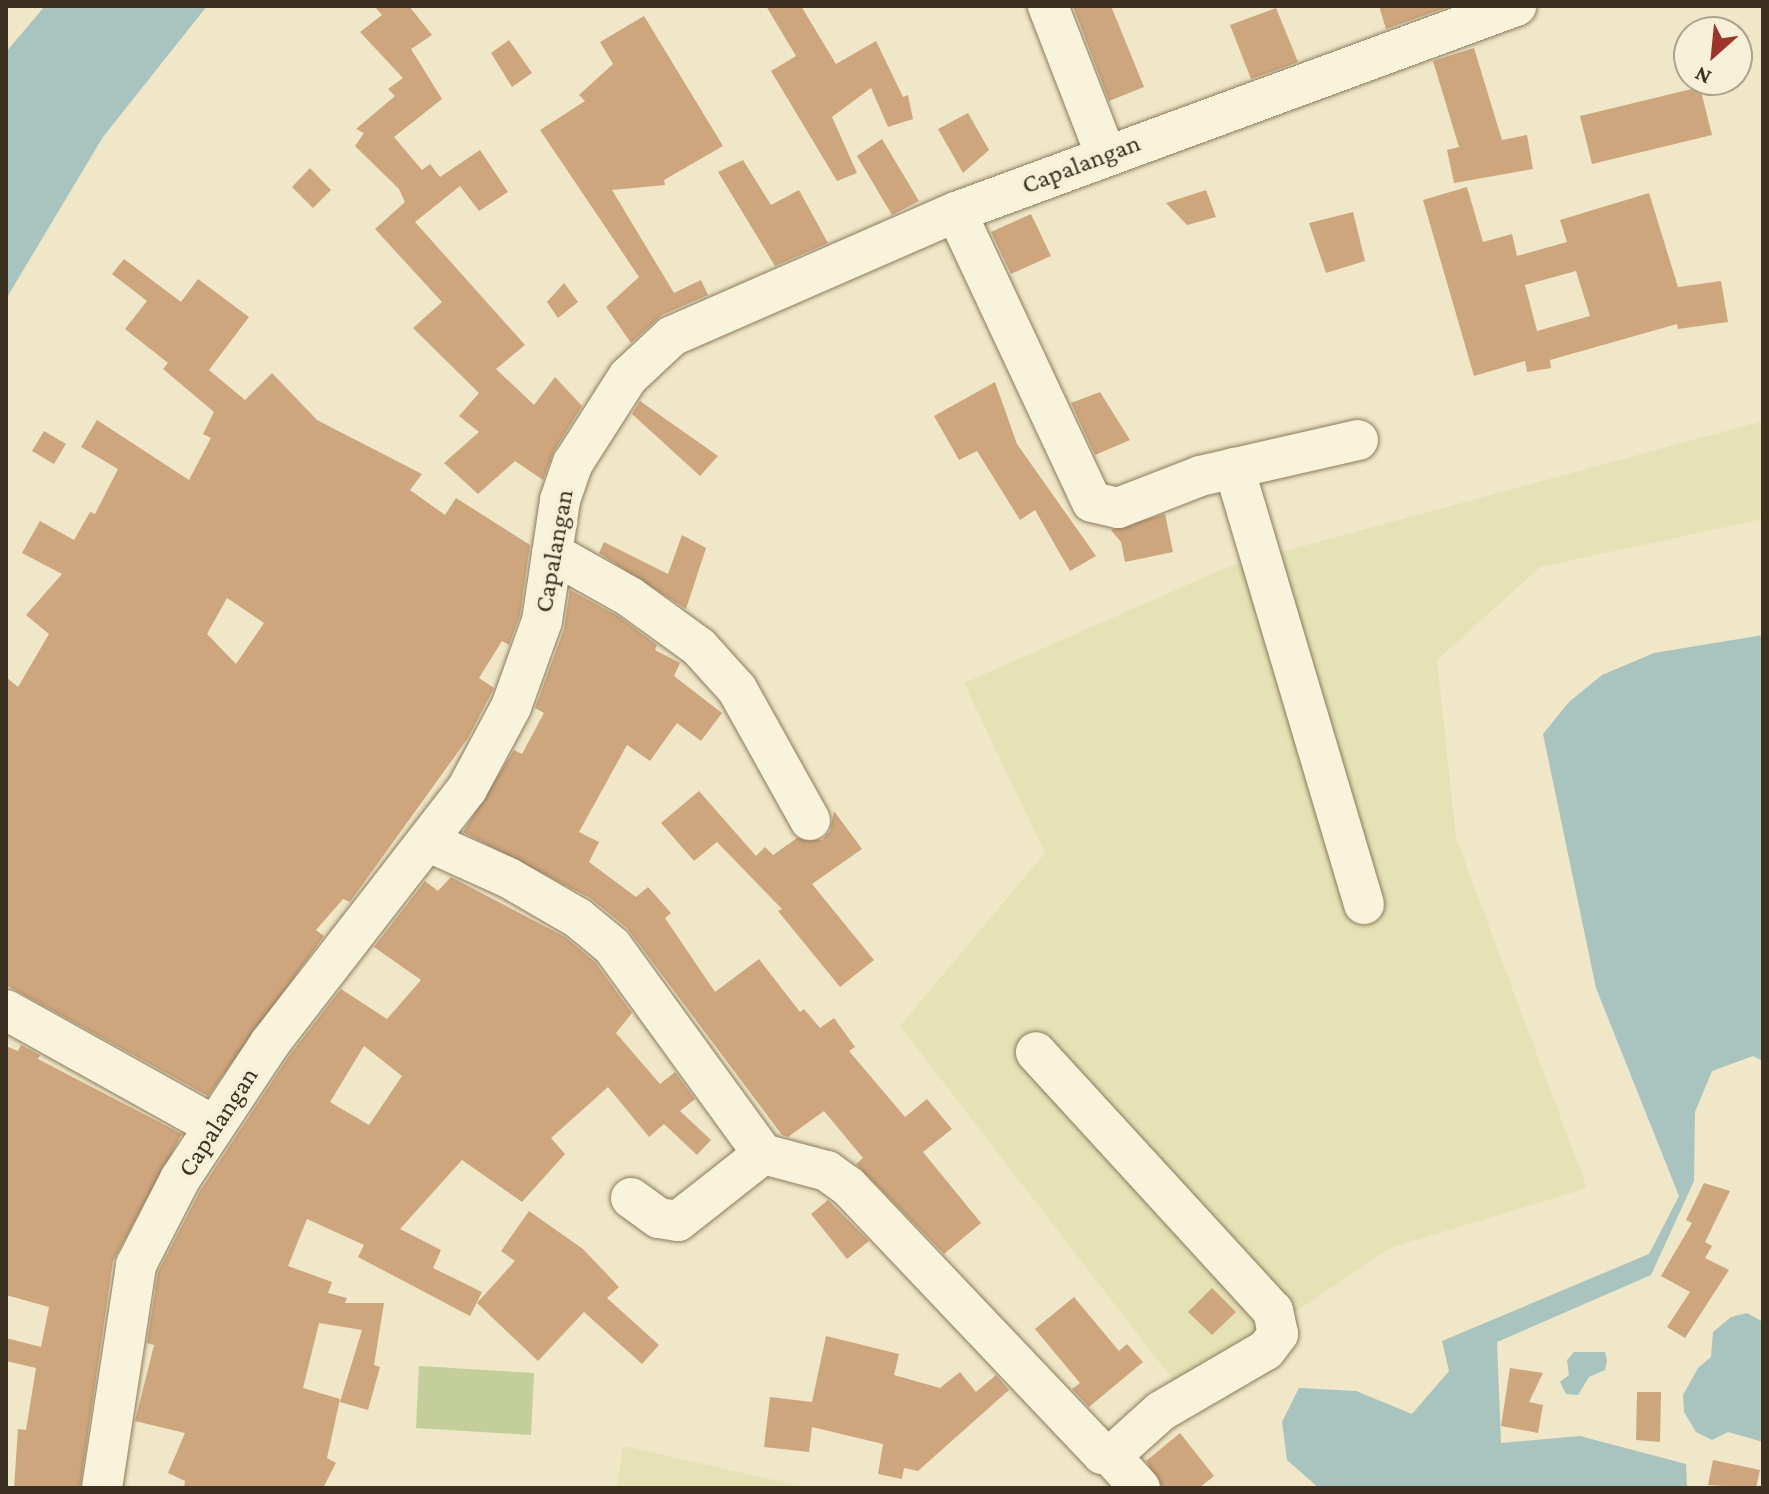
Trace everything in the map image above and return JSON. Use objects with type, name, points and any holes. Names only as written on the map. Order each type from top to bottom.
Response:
[{"type":"street","points":[[1048,6],[1105,153]]},
{"type":"street","name":"Capalangan","points":[[102,1488],[136,1265],[213,1125],[270,1043],[467,789],[511,707],[542,621],[560,500],[573,463],[628,377],[672,336],[956,212],[1105,153],[1510,7]]},
{"type":"street","points":[[956,212],[1092,502],[1118,508],[1234,468],[1358,440]]},
{"type":"street","points":[[1234,468],[1364,904]]},
{"type":"street","points":[[552,553],[630,597],[699,647],[737,689],[810,820]]},
{"type":"street","points":[[427,841],[530,890],[612,946],[763,1154],[827,1171],[848,1186],[1102,1454],[1111,1456],[1140,1488]]},
{"type":"street","points":[[6,1010],[213,1125]]},
{"type":"street","points":[[1036,1052],[1273,1311],[1278,1334],[1266,1350],[1161,1411],[1111,1456]]},
{"type":"street","points":[[631,1198],[659,1218],[678,1221],[763,1154]]},
{"type":"shaded area","points":[[1763,421],[1763,519],[1540,567],[1437,660],[1456,838],[1587,1188],[1390,1248],[1264,1333],[1190,1402],[900,1026],[1045,853],[964,683],[1230,566]]},
{"type":"shaded area","points":[[623,1446],[810,1488],[617,1488]]},
{"type":"green space","points":[[419,1366],[534,1373],[531,1435],[416,1428]]},
{"type":"water","points":[[45,6],[207,6],[103,137],[6,299],[6,52]]},
{"type":"water","points":[[1763,635],[1763,1061],[1753,1056],[1712,1071],[1695,1112],[1694,1181],[1651,1275],[1497,1342],[1501,1443],[1580,1436],[1686,1464],[1687,1488],[1319,1488],[1287,1460],[1282,1422],[1299,1388],[1356,1391],[1412,1414],[1449,1371],[1442,1341],[1649,1254],[1679,1196],[1596,988],[1543,734],[1569,702],[1602,675],[1654,653]]},
{"type":"water","points":[[1747,1313],[1763,1322],[1763,1442],[1728,1432],[1712,1440],[1696,1432],[1684,1412],[1683,1395],[1698,1368],[1711,1357],[1713,1332],[1731,1317]]},
{"type":"water","points":[[1574,1352],[1605,1352],[1607,1361],[1605,1370],[1589,1377],[1578,1395],[1566,1394],[1560,1382],[1569,1375],[1567,1360]]},
{"type":"building","points":[[374,6],[409,6],[432,35],[411,49],[442,99],[394,137],[422,170],[430,164],[440,177],[480,150],[508,192],[479,211],[460,186],[415,222],[525,345],[496,369],[534,405],[555,377],[582,406],[554,451],[543,480],[515,461],[478,494],[444,463],[479,432],[459,416],[479,393],[413,328],[442,302],[375,229],[405,202],[399,189],[355,146],[364,133],[356,129],[395,96],[388,89],[403,78],[360,32],[382,15]]},
{"type":"building","points":[[766,6],[801,6],[836,64],[876,41],[903,97],[908,95],[913,119],[888,127],[871,88],[832,117],[857,173],[837,181],[771,71],[796,56]]},
{"type":"building","points":[[1073,6],[1111,6],[1144,87],[1109,101]]},
{"type":"building","points":[[1379,6],[1444,6],[1445,8],[1386,29]]},
{"type":"building","points":[[1276,8],[1298,62],[1251,79],[1230,25]]},
{"type":"building","points":[[644,16],[723,146],[664,180],[665,185],[612,190],[674,293],[701,280],[708,295],[662,315],[631,343],[606,307],[639,277],[540,130],[585,101],[579,95],[613,64],[600,42]]},
{"type":"building","points":[[509,40],[532,73],[512,87],[491,53]]},
{"type":"building","points":[[1474,48],[1502,140],[1527,135],[1533,169],[1454,183],[1447,150],[1459,147],[1433,61]]},
{"type":"building","points":[[1673,94],[1673,96],[1702,96],[1712,135],[1592,164],[1580,116]]},
{"type":"building","points":[[968,113],[989,150],[963,173],[938,129]]},
{"type":"building","points":[[882,139],[919,201],[892,215],[857,156]]},
{"type":"building","points":[[743,160],[771,205],[799,190],[828,243],[775,266],[718,172]]},
{"type":"building","points":[[310,168],[331,190],[313,208],[292,187]]},
{"type":"building","points":[[1467,187],[1483,242],[1512,234],[1517,256],[1567,242],[1560,220],[1649,193],[1678,287],[1721,281],[1728,322],[1678,329],[1677,324],[1550,360],[1551,368],[1527,372],[1525,361],[1474,376],[1423,200]],"holes":[[[1576,271],[1590,316],[1537,331],[1525,285]]]},
{"type":"building","points":[[1206,190],[1216,217],[1187,225],[1166,203]]},
{"type":"building","points":[[1353,212],[1365,261],[1326,273],[1309,223]]},
{"type":"building","points":[[1031,214],[1051,256],[1011,274],[991,232]]},
{"type":"building","points":[[124,259],[181,302],[198,279],[249,317],[209,370],[245,400],[272,373],[317,420],[422,474],[410,490],[445,515],[456,498],[530,545],[520,615],[509,645],[502,641],[479,678],[494,688],[468,738],[350,902],[343,899],[316,930],[324,936],[208,1096],[6,985],[6,677],[18,687],[49,634],[26,615],[62,574],[22,553],[40,521],[74,540],[90,512],[95,514],[118,469],[81,447],[97,420],[189,480],[211,438],[203,434],[214,412],[163,369],[168,363],[125,329],[147,301],[112,274]],"holes":[[[227,598],[264,623],[236,664],[207,634]]]},
{"type":"building","points":[[564,283],[578,302],[558,318],[547,302]]},
{"type":"building","points":[[995,382],[1017,444],[1096,556],[1070,571],[1035,510],[1020,520],[977,451],[959,460],[934,416]]},
{"type":"building","points":[[1100,392],[1130,440],[1095,455],[1071,403]]},
{"type":"building","points":[[640,401],[718,456],[700,476],[632,414]]},
{"type":"building","points":[[44,431],[66,444],[54,464],[32,451]]},
{"type":"building","points":[[1165,514],[1173,552],[1125,562],[1121,542],[1111,530]]},
{"type":"building","points":[[682,535],[706,548],[686,609],[599,553],[604,542],[668,574]]},
{"type":"building","points":[[570,590],[618,616],[657,645],[655,650],[680,663],[674,676],[722,713],[701,741],[677,723],[650,761],[627,745],[579,832],[599,842],[589,862],[636,897],[648,887],[671,913],[665,918],[715,992],[759,959],[800,1012],[804,1009],[820,1028],[834,1018],[855,1047],[849,1051],[905,1117],[927,1099],[952,1129],[923,1152],[981,1223],[944,1254],[856,1164],[863,1158],[824,1111],[788,1137],[782,1135],[627,928],[590,898],[463,832],[514,750],[522,754],[544,713],[535,708],[564,629]]},
{"type":"building","points":[[699,791],[756,856],[765,847],[773,855],[797,838],[822,840],[830,831],[834,811],[862,849],[812,884],[874,960],[840,987],[778,911],[782,909],[717,842],[694,861],[661,823]]},
{"type":"building","points":[[451,877],[565,937],[595,962],[632,1013],[616,1033],[660,1084],[675,1072],[695,1099],[680,1111],[711,1140],[697,1155],[664,1124],[649,1137],[608,1087],[551,1138],[565,1154],[522,1202],[462,1160],[400,1229],[441,1250],[433,1268],[482,1292],[470,1316],[358,1257],[364,1245],[307,1219],[288,1266],[332,1282],[328,1293],[347,1298],[345,1303],[384,1303],[374,1365],[380,1367],[368,1410],[340,1402],[362,1330],[319,1323],[303,1388],[340,1399],[327,1458],[336,1463],[323,1488],[184,1488],[185,1481],[168,1473],[185,1433],[135,1421],[154,1345],[147,1343],[158,1272],[200,1191],[289,1056],[341,989],[387,1019],[421,980],[374,947],[425,881],[438,891]],"holes":[[[364,1046],[402,1076],[369,1125],[330,1102]]]},
{"type":"building","points":[[21,1045],[40,1055],[38,1059],[182,1134],[113,1261],[80,1488],[14,1488],[18,1429],[26,1430],[36,1368],[6,1361],[6,1338],[41,1347],[49,1307],[6,1295],[6,1046],[18,1051]]},
{"type":"building","points":[[1704,1183],[1730,1191],[1705,1242],[1712,1246],[1705,1258],[1729,1270],[1685,1338],[1667,1327],[1690,1292],[1661,1276],[1692,1223],[1686,1220]]},
{"type":"building","points":[[828,1200],[869,1241],[847,1259],[811,1214]]},
{"type":"building","points":[[529,1211],[583,1249],[619,1287],[607,1298],[659,1345],[642,1364],[584,1312],[538,1361],[477,1303],[515,1261],[501,1251]]},
{"type":"building","points":[[1212,1288],[1236,1312],[1212,1335],[1188,1312]]},
{"type":"building","points":[[1074,1297],[1119,1351],[1127,1344],[1143,1362],[1089,1407],[1072,1389],[1080,1383],[1035,1329]]},
{"type":"building","points":[[826,1336],[899,1354],[894,1375],[940,1388],[960,1372],[976,1392],[996,1375],[1009,1390],[918,1471],[904,1468],[902,1479],[878,1474],[883,1444],[812,1427],[809,1452],[764,1447],[770,1397],[812,1402]]},
{"type":"building","points":[[1510,1368],[1543,1373],[1529,1402],[1543,1405],[1538,1433],[1501,1426]]},
{"type":"building","points":[[1637,1392],[1661,1392],[1660,1442],[1636,1440]]},
{"type":"building","points":[[1180,1433],[1214,1476],[1199,1488],[1162,1488],[1146,1461]]},
{"type":"building","points":[[1713,1460],[1760,1470],[1756,1488],[1708,1485]]}]
